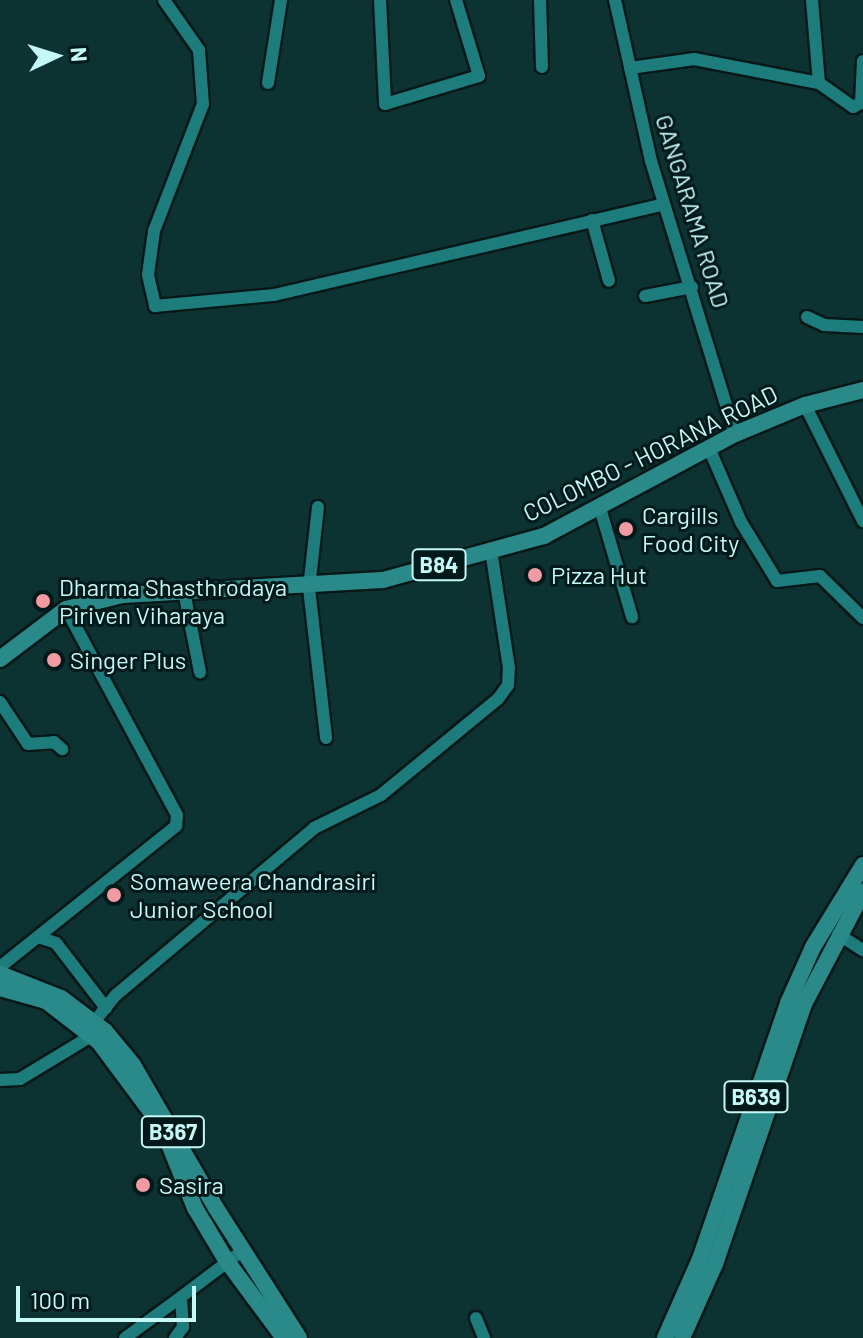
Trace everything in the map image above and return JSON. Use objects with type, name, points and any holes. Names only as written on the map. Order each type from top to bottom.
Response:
[{"type":"main road","name":"COLOMBO - HORANA ROAD","points":[[0,659],[66,609],[122,595],[309,588],[383,580],[544,536],[735,434],[805,405],[863,390]]},
{"type":"main road","name":"B639","points":[[665,1338],[700,1259],[788,1003],[813,947],[863,865]]},
{"type":"main road","name":"B639","points":[[682,1338],[715,1264],[804,1004],[838,934],[863,892]]},
{"type":"main road","name":"B367","points":[[0,974],[61,998],[152,1090],[242,1251],[299,1338]]},
{"type":"main road","name":"B367","points":[[0,988],[46,1001],[92,1029],[146,1103],[226,1260],[284,1338]]},
{"type":"street","points":[[164,0],[199,50],[203,104],[154,231],[148,275],[155,306],[274,295],[664,204]]},
{"type":"street","points":[[268,83],[281,0]]},
{"type":"street","points":[[380,0],[385,104],[479,76],[456,0]]},
{"type":"street","points":[[540,0],[542,67]]},
{"type":"street","name":"GANGARAMA ROAD","points":[[615,0],[664,204],[735,434]]},
{"type":"street","points":[[812,0],[819,83]]},
{"type":"street","points":[[630,68],[694,59],[819,83],[858,107],[863,61]]},
{"type":"street","points":[[592,220],[609,281]]},
{"type":"street","points":[[645,296],[692,287]]},
{"type":"street","points":[[807,317],[824,325],[863,327]]},
{"type":"street","points":[[805,405],[863,521]]},
{"type":"street","points":[[709,448],[741,522],[777,581],[820,576],[863,618]]},
{"type":"street","points":[[318,507],[309,588],[326,738]]},
{"type":"street","points":[[600,508],[632,617]]},
{"type":"street","points":[[0,1080],[20,1079],[92,1029],[106,1008],[314,828],[381,795],[498,699],[508,685],[509,668],[491,551]]},
{"type":"street","points":[[184,591],[200,672]]},
{"type":"street","points":[[0,967],[176,826],[170,802],[66,609]]},
{"type":"street","points":[[0,702],[28,744],[54,742],[62,749]]},
{"type":"street","points":[[838,934],[863,950]]},
{"type":"street","points":[[38,937],[56,943],[106,1008]]},
{"type":"street","points":[[125,1338],[242,1251]]},
{"type":"street","points":[[175,1338],[183,1327],[181,1297]]},
{"type":"street","points":[[476,1318],[484,1338]]},
{"type":"place","name":"Cargills Food City","points":[[626,529]]},
{"type":"place","name":"Pizza Hut","points":[[535,575]]},
{"type":"place","name":"Dharma Shasthrodaya Piriven Viharaya","points":[[43,601]]},
{"type":"place","name":"Singer Plus","points":[[54,660]]},
{"type":"place","name":"Somaweera Chandrasiri Junior School","points":[[114,895]]},
{"type":"place","name":"Sasira","points":[[143,1185]]}]
